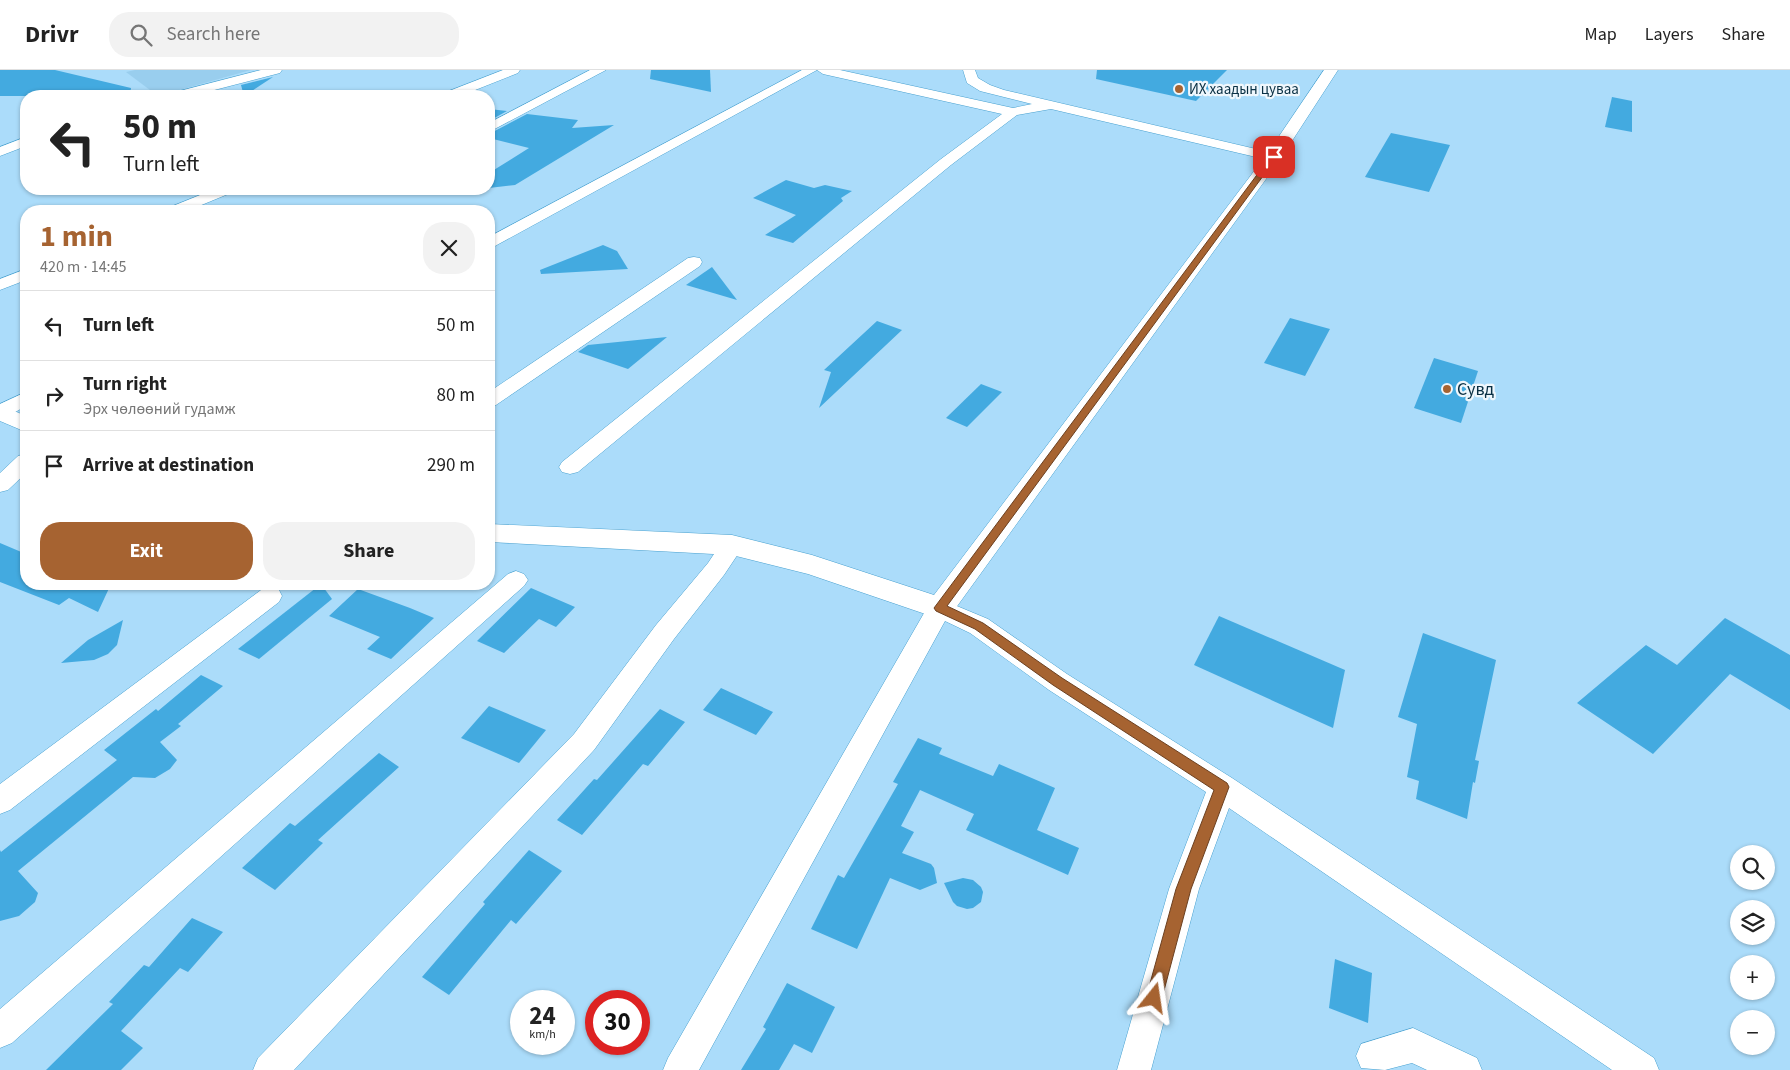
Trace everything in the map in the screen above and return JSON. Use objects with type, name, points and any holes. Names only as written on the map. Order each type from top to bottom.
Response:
[{"type":"main road","points":[[495,533],[732,544],[812,565],[940,608],[1274,157],[1331,70]]},
{"type":"main road","points":[[0,412],[20,422]]},
{"type":"street","points":[[200,90],[276,70]]},
{"type":"street","points":[[464,90],[514,70]]},
{"type":"street","points":[[495,125],[600,70]]},
{"type":"street","points":[[495,240],[811,70]]},
{"type":"street","points":[[823,70],[1014,112],[1051,105]]},
{"type":"street","points":[[969,70],[972,80],[985,88],[1274,157]]},
{"type":"street","points":[[570,467],[946,162],[1014,112]]},
{"type":"street","points":[[0,152],[20,144]]},
{"type":"street","points":[[189,205],[213,195]]},
{"type":"street","points":[[495,397],[694,262]]},
{"type":"street","points":[[0,285],[20,277]]},
{"type":"street","points":[[0,412],[20,401]]},
{"type":"street","points":[[0,485],[20,467]]},
{"type":"street","points":[[270,1070],[584,742],[665,632],[716,569],[732,544]]},
{"type":"street","points":[[0,1031],[516,580]]},
{"type":"street","points":[[0,801],[270,596]]},
{"type":"street","points":[[680,1070],[940,608],[979,626],[1058,682],[1222,787],[1642,1070]]},
{"type":"street","points":[[1134,1070],[1184,889],[1222,787]]},
{"type":"street","points":[[1373,1056],[1413,1045],[1465,1070]]},
{"type":"shaded area","points":[[135,70],[251,70],[179,90],[150,90],[126,72]]},
{"type":"building","points":[[0,70],[55,70],[131,88],[131,90],[20,90],[20,96],[0,96]]},
{"type":"building","points":[[651,70],[710,70],[711,92],[650,79]]},
{"type":"building","points":[[1097,70],[1227,70],[1196,101],[1096,79]]},
{"type":"building","points":[[273,77],[253,90],[242,90],[241,85]]},
{"type":"building","points":[[1612,97],[1632,101],[1632,132],[1605,127]]},
{"type":"building","points":[[495,110],[507,111],[495,118]]},
{"type":"building","points":[[527,114],[578,120],[572,128],[614,125],[515,185],[495,187],[495,169],[529,148],[495,140],[495,131]]},
{"type":"building","points":[[1391,133],[1450,145],[1429,192],[1365,177]]},
{"type":"building","points":[[786,180],[814,188],[825,185],[852,191],[841,198],[843,201],[793,243],[765,235],[796,215],[753,198]]},
{"type":"building","points":[[603,245],[617,251],[628,269],[541,274],[540,270]]},
{"type":"building","points":[[712,267],[737,300],[686,285]]},
{"type":"building","points":[[1290,318],[1330,329],[1305,376],[1264,363]]},
{"type":"building","points":[[877,321],[902,330],[819,408],[831,372],[824,370]]},
{"type":"building","points":[[667,337],[628,369],[578,352],[588,345]]},
{"type":"building","name":"Сувд","points":[[1434,358],[1478,371],[1461,423],[1414,408]]},
{"type":"building","points":[[981,384],[1002,392],[967,427],[946,418]]},
{"type":"building","points":[[0,543],[20,551],[20,590],[0,582]]},
{"type":"building","points":[[531,588],[575,607],[556,627],[539,619],[504,653],[477,641]]},
{"type":"building","points":[[21,590],[108,590],[98,612],[69,598],[59,605]]},
{"type":"building","points":[[313,590],[325,590],[332,599],[259,659],[238,649]]},
{"type":"building","points":[[357,590],[361,590],[434,618],[391,659],[367,649],[380,637],[329,616]]},
{"type":"building","points":[[1219,616],[1345,670],[1333,728],[1194,665]]},
{"type":"building","points":[[1725,618],[1790,655],[1790,710],[1730,674],[1653,754],[1577,703],[1646,645],[1677,665]]},
{"type":"building","points":[[123,620],[117,645],[108,654],[94,660],[61,663],[88,640]]},
{"type":"building","points":[[1423,633],[1496,660],[1475,760],[1479,761],[1475,783],[1473,782],[1467,819],[1416,799],[1419,781],[1407,777],[1417,724],[1398,717]]},
{"type":"building","points":[[201,675],[223,686],[178,724],[181,726],[160,742],[177,760],[170,769],[155,778],[133,777],[18,871],[38,893],[35,902],[19,916],[0,921],[0,850],[1,852],[117,760],[104,750],[156,709],[158,711]]},
{"type":"building","points":[[721,688],[773,712],[756,735],[703,710]]},
{"type":"building","points":[[489,706],[546,730],[519,763],[461,738]]},
{"type":"building","points":[[660,709],[685,722],[648,766],[643,764],[582,835],[557,820],[594,779],[597,780]]},
{"type":"building","points":[[918,738],[942,748],[939,754],[993,776],[999,764],[1055,788],[1037,830],[1079,848],[1068,875],[966,830],[974,814],[920,790],[901,826],[914,832],[902,853],[931,864],[934,868],[937,883],[920,890],[890,878],[857,949],[811,929],[838,875],[844,878],[898,784],[893,782]]},
{"type":"building","points":[[379,753],[399,767],[318,840],[323,843],[275,890],[242,868],[290,823],[295,826]]},
{"type":"building","points":[[529,850],[562,871],[516,924],[511,920],[449,995],[422,977],[485,904],[483,902]]},
{"type":"building","points":[[963,878],[973,880],[981,887],[983,892],[981,902],[973,908],[967,909],[957,906],[953,902],[944,883]]},
{"type":"building","points":[[192,918],[223,932],[188,972],[180,968],[121,1031],[143,1048],[121,1070],[46,1070],[113,1004],[109,1002],[144,965],[149,967]]},
{"type":"building","points":[[1335,959],[1372,973],[1368,1023],[1329,1008]]},
{"type":"building","points":[[787,983],[835,1007],[812,1053],[794,1044],[779,1070],[741,1070],[766,1029],[763,1027]]},
{"type":"place","name":"ИХ хаадын цуваа","points":[[1179,89]]},
{"type":"place","name":"Сувд","points":[[1447,389]]},
{"type":"route","points":[[1154,998],[1184,889],[1222,787],[1058,682],[979,626],[940,608],[1274,157]]}]
